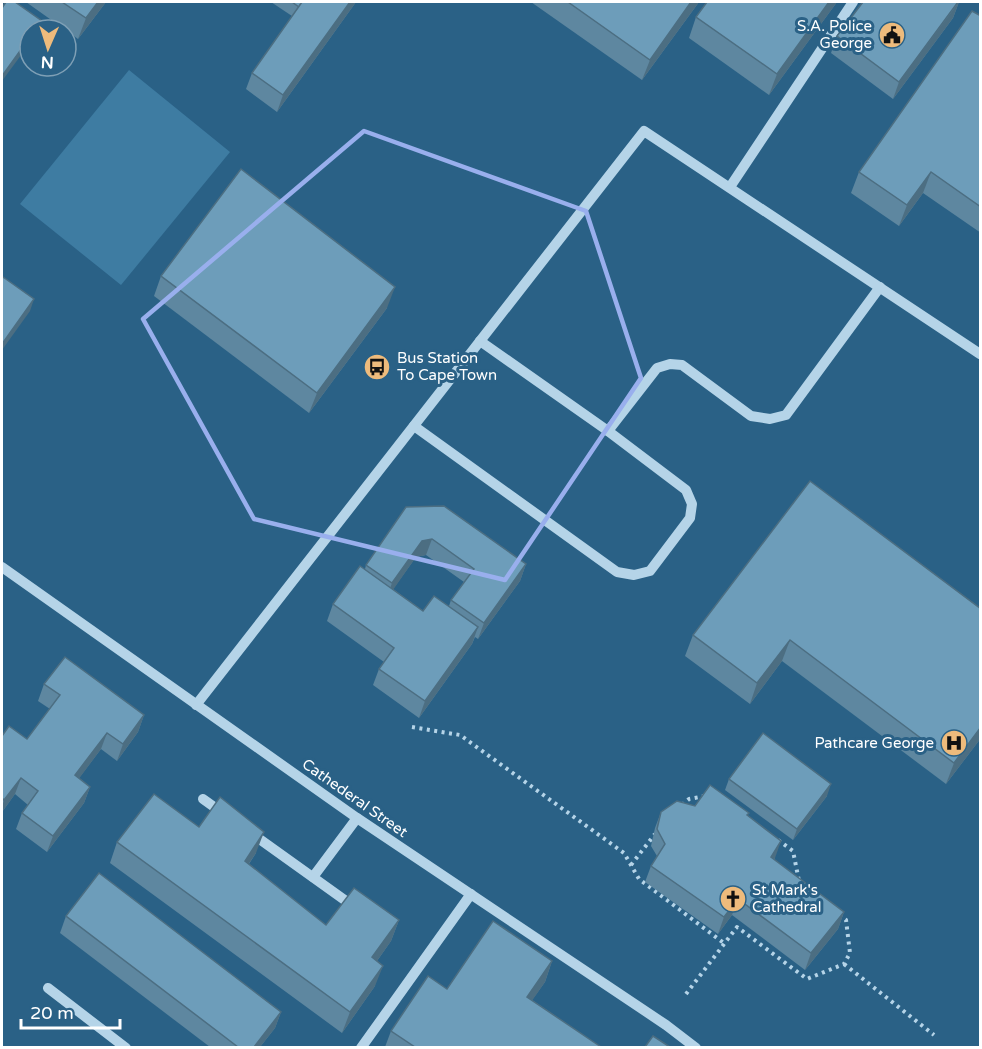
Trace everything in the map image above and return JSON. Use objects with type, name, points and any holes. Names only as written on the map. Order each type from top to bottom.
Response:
[{"type":"street","points":[[730,187],[854,2]]},
{"type":"street","points":[[196,705],[644,130],[981,354]]},
{"type":"street","points":[[608,431],[657,368],[670,364],[682,365],[751,416],[770,419],[786,415],[880,287]]},
{"type":"street","points":[[414,426],[617,572],[634,575],[650,571],[690,518],[692,504],[686,490],[608,431],[480,341]]},
{"type":"street","name":"Cathederal Street","points":[[2,567],[357,818],[696,1047]]},
{"type":"street","points":[[203,800],[353,906]]},
{"type":"street","points":[[313,877],[357,818]]},
{"type":"street","points":[[363,1047],[471,894]]},
{"type":"street","points":[[48,988],[126,1047]]},
{"type":"path","points":[[412,727],[460,735],[624,853],[639,879],[725,944]]},
{"type":"path","points":[[680,806],[689,799],[707,795]]},
{"type":"path","points":[[632,865],[659,829]]},
{"type":"path","points":[[774,837],[793,851],[800,886]]},
{"type":"path","points":[[686,994],[737,927],[807,979],[844,964],[850,953],[846,920],[837,914]]},
{"type":"path","points":[[844,964],[934,1035]]},
{"type":"highlighted area","points":[[364,131],[586,211],[641,378],[505,580],[254,519],[143,319]]},
{"type":"shaded area","points":[[129,70],[230,152],[121,285],[20,204]]},
{"type":"building","points":[[6,2],[15,2],[38,18],[18,18],[18,54],[2,76],[2,8]]},
{"type":"building","points":[[62,2],[98,2],[86,18]]},
{"type":"building","points":[[292,2],[302,2],[299,7]]},
{"type":"building","points":[[302,2],[350,2],[283,95],[252,73]]},
{"type":"building","points":[[568,2],[691,2],[650,60]]},
{"type":"building","points":[[707,2],[829,2],[777,74],[696,17]]},
{"type":"building","name":"S.A. Police George","points":[[863,2],[958,2],[899,82],[837,36]]},
{"type":"building","points":[[972,11],[981,16],[981,207],[931,172],[907,205],[859,172]]},
{"type":"building","points":[[241,169],[395,287],[317,393],[161,276]]},
{"type":"building","points":[[3,277],[34,299],[2,344],[2,279]]},
{"type":"building","points":[[810,481],[981,609],[981,727],[954,763],[790,640],[757,683],[693,635]]},
{"type":"building","points":[[444,506],[526,564],[484,623],[451,600],[474,569],[432,539],[422,541],[392,583],[366,565],[406,507]]},
{"type":"building","points":[[360,566],[423,611],[434,596],[478,627],[425,701],[379,669],[394,648],[333,604]]},
{"type":"building","points":[[65,657],[144,715],[123,744],[107,733],[75,775],[90,787],[53,836],[22,813],[38,791],[21,778],[4,800],[2,798],[2,736],[9,726],[27,739],[60,695],[44,684]]},
{"type":"building","points":[[763,733],[831,784],[797,829],[729,779]]},
{"type":"building","name":"St Mark's Cathedral","points":[[710,785],[749,813],[747,815],[781,841],[771,857],[844,912],[811,953],[738,899],[724,917],[651,866],[665,844],[657,829],[661,812],[677,801],[695,806]]},
{"type":"building","points":[[154,794],[199,827],[220,797],[264,832],[245,861],[326,925],[354,888],[399,920],[372,957],[383,966],[350,1012],[117,842]]},
{"type":"building","points":[[99,873],[281,1012],[254,1047],[238,1047],[66,916]]},
{"type":"building","points":[[493,921],[552,961],[527,997],[601,1047],[415,1047],[391,1031],[428,976],[447,989]]},
{"type":"building","points":[[653,1036],[670,1047],[645,1047]]},
{"type":"place","name":"S.A. Police George","points":[[892,35]]},
{"type":"place","name":"Bus Station To Cape Town","points":[[377,367]]},
{"type":"place","name":"Pathcare George","points":[[954,743]]},
{"type":"place","name":"St Mark's Cathedral","points":[[733,899]]}]
